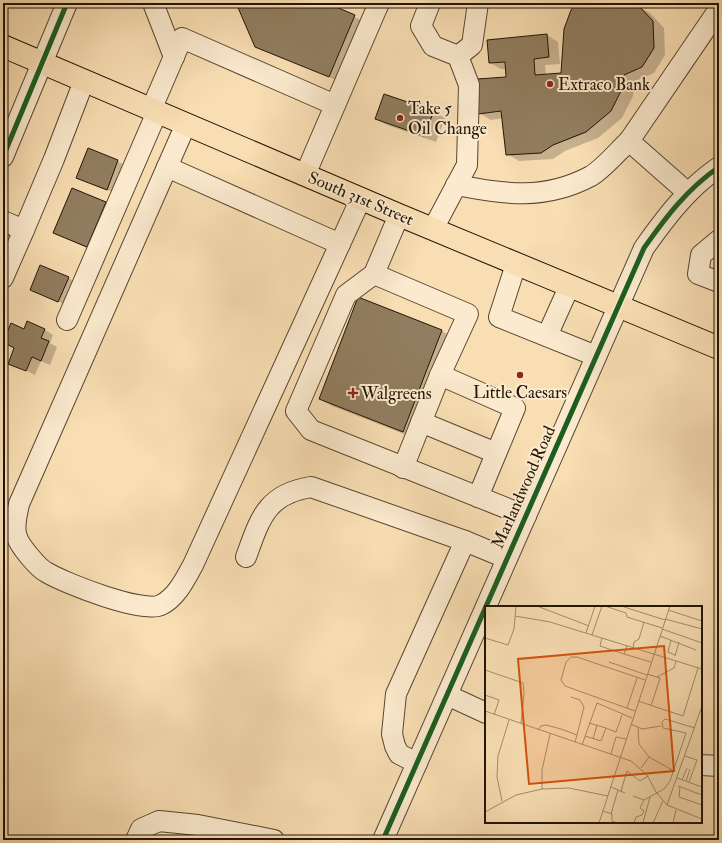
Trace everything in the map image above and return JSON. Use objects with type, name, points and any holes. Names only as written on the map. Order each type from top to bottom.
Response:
[{"type":"main road","name":"South 31st Street","points":[[3,46],[569,287],[719,348]]},
{"type":"street","points":[[3,157],[67,3]]},
{"type":"street","points":[[153,3],[174,57]]},
{"type":"street","points":[[305,175],[379,3]]},
{"type":"street","points":[[430,3],[421,26],[432,46],[458,56],[469,85],[467,165],[433,229]]},
{"type":"street","points":[[458,56],[472,45],[478,3]]},
{"type":"street","points":[[711,3],[719,6]]},
{"type":"street","points":[[456,185],[502,194],[551,192],[592,176],[629,141],[719,9]]},
{"type":"street","points":[[66,320],[154,111],[182,38],[335,105]]},
{"type":"street","points":[[3,278],[54,159],[84,81]]},
{"type":"street","points":[[186,124],[19,504],[16,521],[16,537],[30,557],[44,572],[128,604],[144,607],[160,606],[169,600],[178,589],[193,565],[361,198]]},
{"type":"street","points":[[629,141],[688,193]]},
{"type":"street","points":[[167,167],[340,244]]},
{"type":"street","name":"Marlandwood Road","points":[[485,606],[644,248],[668,214],[698,182],[719,167]]},
{"type":"street","points":[[399,215],[374,274],[346,295],[296,411],[311,430],[526,516]]},
{"type":"street","points":[[3,221],[24,230]]},
{"type":"street","points":[[719,240],[701,255],[698,274],[719,282]]},
{"type":"street","points":[[516,264],[499,317],[596,356]]},
{"type":"street","points":[[374,274],[468,314],[440,375],[403,468]]},
{"type":"street","points":[[547,336],[569,287]]},
{"type":"street","points":[[440,375],[515,408],[478,497]]},
{"type":"street","points":[[421,422],[496,453]]},
{"type":"street","points":[[246,557],[258,525],[270,505],[283,495],[298,489],[311,487],[465,541],[506,558]]},
{"type":"street","points":[[417,763],[399,754],[395,746],[392,734],[396,694],[465,541]]},
{"type":"street","name":"Marlandwood Road","points":[[383,840],[485,607]]},
{"type":"street","points":[[447,695],[485,713]]},
{"type":"street","points":[[702,765],[719,766]]},
{"type":"street","points":[[136,840],[141,829],[159,821],[198,825],[274,840]]},
{"type":"building","points":[[236,3],[327,3],[355,15],[329,77],[255,47]]},
{"type":"building","name":"Extraco Bank","points":[[576,3],[591,3],[596,6],[600,3],[633,3],[638,5],[653,21],[654,48],[642,67],[624,75],[622,89],[611,111],[586,132],[553,145],[541,153],[506,155],[501,111],[478,114],[477,79],[506,77],[505,62],[489,63],[487,40],[547,34],[549,57],[534,59],[535,75],[561,73],[564,29],[571,10]]},
{"type":"building","points":[[384,94],[434,111],[424,136],[375,119]]},
{"type":"building","points":[[88,148],[118,160],[107,190],[76,178]]},
{"type":"building","points":[[72,188],[106,202],[87,247],[53,233]]},
{"type":"building","points":[[40,265],[69,277],[58,302],[30,290]]},
{"type":"building","name":"Walgreens","points":[[358,297],[442,330],[403,432],[319,399]]},
{"type":"building","points":[[27,321],[45,329],[41,338],[49,341],[41,361],[32,357],[26,371],[8,364],[14,348],[3,342],[11,323],[24,329]]},
{"type":"cycle path","points":[[3,157],[67,3]]},
{"type":"cycle path","points":[[486,606],[644,248],[660,225],[687,194],[719,167]]},
{"type":"cycle path","points":[[383,840],[485,609]]},
{"type":"place","name":"Extraco Bank","points":[[550,84]]},
{"type":"place","name":"Take 5 Oil Change","points":[[400,118]]},
{"type":"place","name":"Little Caesars","points":[[520,375]]},
{"type":"place","name":"Walgreens","points":[[353,393]]}]
